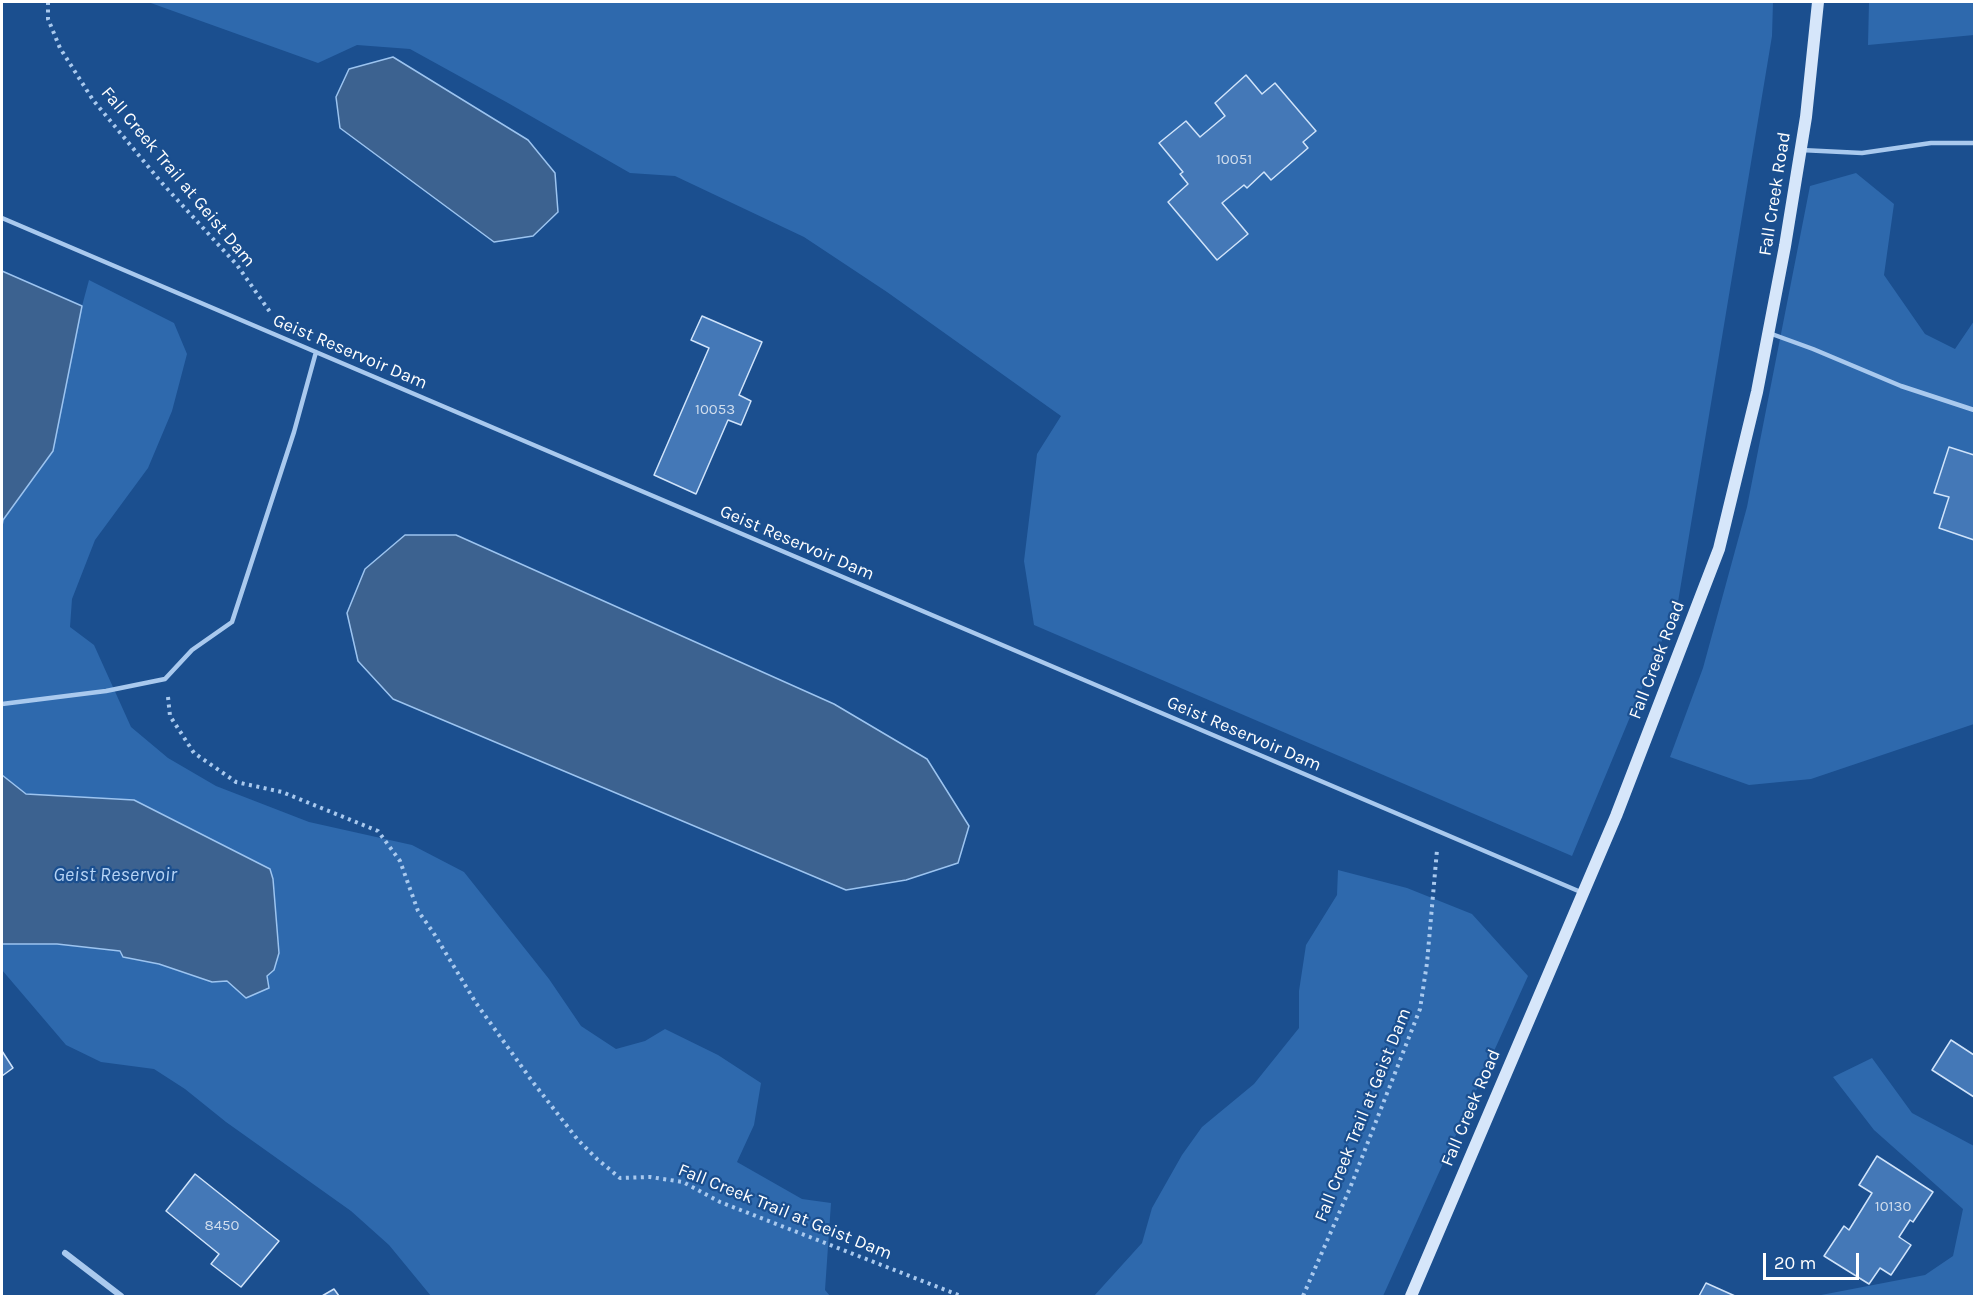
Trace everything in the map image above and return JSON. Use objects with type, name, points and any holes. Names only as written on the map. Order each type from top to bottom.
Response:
[{"type":"main road","name":"Fall Creek Road","points":[[1411,1296],[1616,816],[1719,549],[1757,393],[1769,333],[1801,150],[1818,2]]},
{"type":"street","points":[[65,1253],[121,1296]]},
{"type":"lane","points":[[1801,150],[1862,153],[1932,143],[1974,143]]},
{"type":"lane","name":"Geist Reservoir Dam","points":[[2,218],[1583,893]]},
{"type":"lane","points":[[1769,333],[1814,349],[1901,386],[1974,410]]},
{"type":"lane","points":[[2,704],[106,691],[165,679],[192,650],[232,622],[294,432],[316,352]]},
{"type":"path","name":"Fall Creek Trail at Geist Dam","points":[[48,2],[48,20],[60,48],[93,100],[161,182],[237,265],[270,312],[278,319]]},
{"type":"path","name":"Fall Creek Trail at Geist Dam","points":[[165,679],[170,716],[194,753],[236,782],[282,792],[378,831],[400,861],[418,911],[476,1003],[578,1140],[620,1178],[650,1177],[683,1182],[720,1202],[961,1296]]},
{"type":"path","name":"Fall Creek Trail at Geist Dam","points":[[1303,1296],[1350,1188],[1420,1009],[1428,963],[1438,832]]},
{"type":"shaded area","points":[[148,2],[1773,2],[1772,36],[1678,602],[1572,856],[1034,625],[1024,561],[1037,454],[1061,416],[887,292],[804,237],[675,176],[630,173],[410,49],[357,45],[318,63]]},
{"type":"shaded area","points":[[1869,2],[1974,2],[1974,35],[1868,45]]},
{"type":"shaded area","points":[[1856,173],[1894,204],[1884,275],[1925,334],[1955,349],[1974,321],[1974,724],[1811,779],[1749,785],[1670,757],[1703,668],[1747,507],[1810,186]]},
{"type":"shaded area","points":[[89,280],[174,323],[187,354],[172,411],[148,468],[95,540],[72,599],[70,627],[94,645],[131,727],[168,758],[216,786],[309,822],[412,845],[464,872],[549,979],[581,1026],[616,1049],[645,1041],[665,1029],[718,1055],[761,1083],[754,1125],[737,1162],[802,1199],[831,1203],[825,1290],[830,1296],[431,1296],[389,1245],[351,1211],[226,1122],[185,1089],[154,1069],[101,1062],[66,1045],[2,970],[2,944],[57,944],[121,951],[123,957],[159,964],[212,982],[267,976],[279,953],[273,879],[270,869],[134,800],[26,794],[2,775],[3,520],[53,451]]},
{"type":"shaded area","points":[[1338,870],[1407,888],[1472,914],[1528,976],[1383,1296],[1094,1296],[1142,1243],[1152,1208],[1182,1155],[1202,1127],[1254,1084],[1299,1028],[1299,991],[1306,945],[1337,895]]},
{"type":"shaded area","points":[[1872,1058],[1912,1113],[1974,1146],[1974,1296],[1816,1296],[1925,1275],[1953,1256],[1963,1209],[1874,1130],[1833,1077]]},
{"type":"water","points":[[393,57],[528,140],[555,173],[558,212],[533,236],[494,242],[340,128],[336,97],[349,69]]},
{"type":"water","points":[[2,271],[82,306],[53,451],[3,520],[2,526]]},
{"type":"water","points":[[405,535],[456,535],[834,704],[927,759],[969,826],[958,863],[906,880],[846,890],[393,699],[358,661],[347,613],[365,569]]},
{"type":"water","name":"Geist Reservoir","points":[[2,775],[26,794],[134,800],[270,869],[273,879],[279,953],[274,970],[267,976],[269,988],[246,998],[227,981],[212,982],[159,964],[123,957],[120,951],[57,944],[2,944]]},
{"type":"building","points":[[1246,75],[1262,94],[1275,83],[1316,131],[1303,142],[1308,148],[1271,180],[1264,172],[1247,188],[1244,185],[1222,203],[1248,234],[1217,260],[1168,202],[1188,184],[1180,174],[1183,172],[1159,143],[1186,121],[1200,137],[1225,116],[1215,103]]},
{"type":"building","points":[[702,316],[762,342],[739,395],[751,401],[741,425],[728,420],[696,494],[654,475],[709,348],[691,340]]},
{"type":"building","points":[[1949,447],[1974,455],[1974,540],[1939,528],[1949,497],[1934,493]]},
{"type":"building","points":[[1951,1040],[1974,1055],[1974,1097],[1932,1070]]},
{"type":"building","points":[[2,1051],[13,1068],[2,1076]]},
{"type":"building","points":[[1877,1156],[1933,1192],[1913,1222],[1910,1220],[1899,1237],[1911,1245],[1891,1275],[1880,1268],[1869,1284],[1824,1256],[1844,1226],[1849,1230],[1872,1193],[1859,1185]]},
{"type":"building","points":[[195,1174],[279,1241],[241,1287],[211,1264],[219,1254],[166,1211]]},
{"type":"building","points":[[1706,1283],[1735,1296],[1699,1296]]},
{"type":"building","points":[[334,1289],[339,1296],[322,1296]]}]
